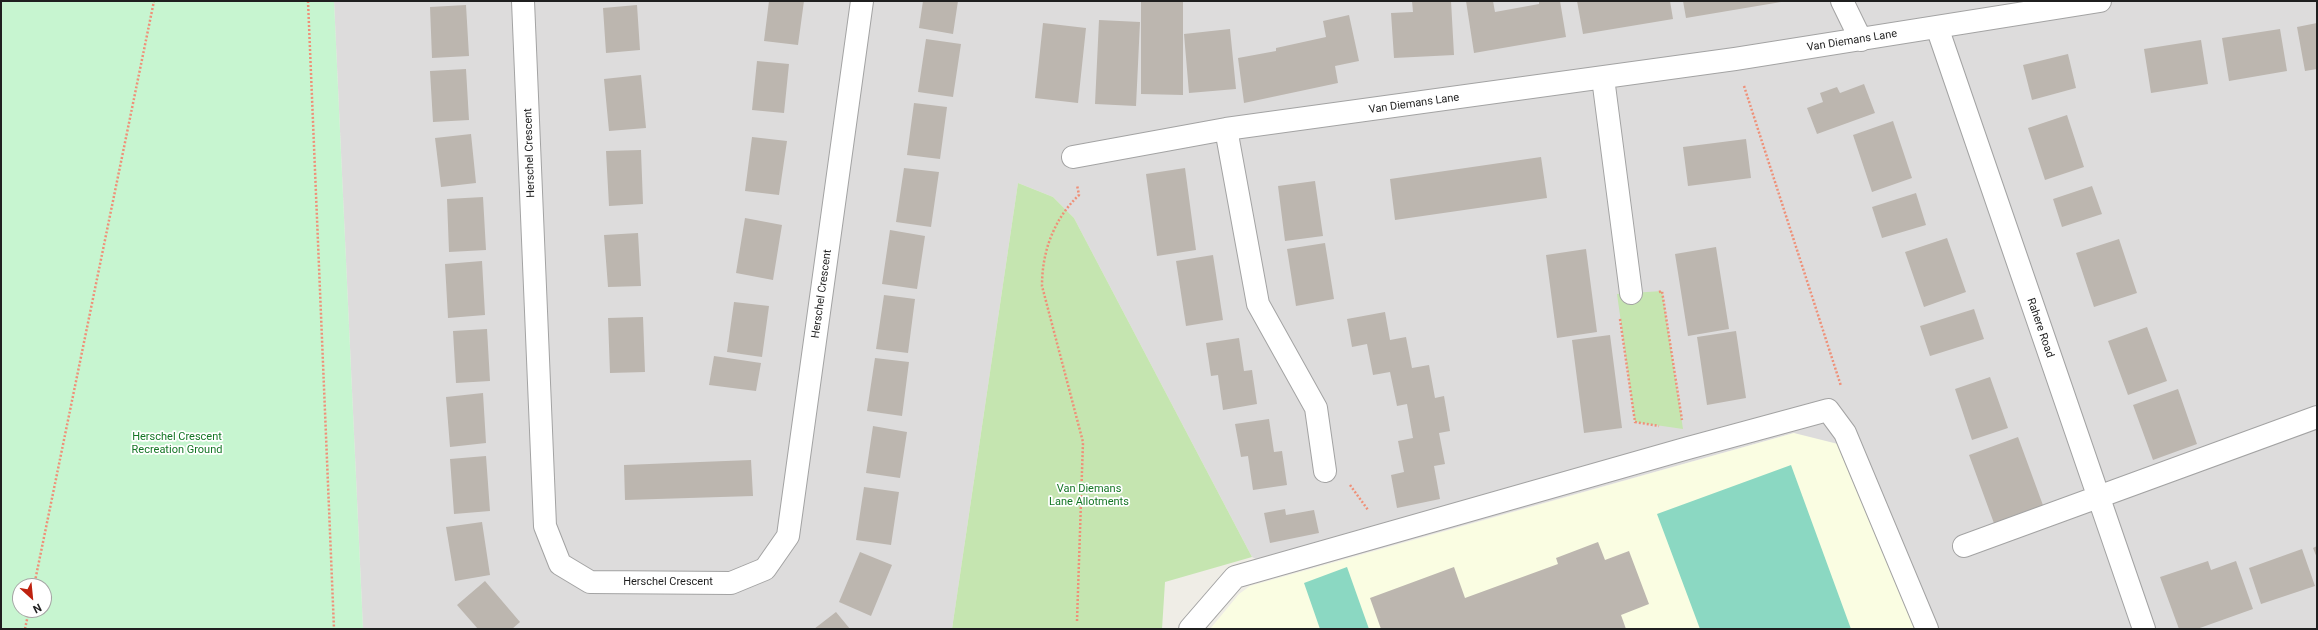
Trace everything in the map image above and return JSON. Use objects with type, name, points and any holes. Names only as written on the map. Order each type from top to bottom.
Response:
[{"type":"street","name":"Herschel Crescent","points":[[524,1],[545,526],[560,564],[590,582],[731,583],[765,569],[788,536],[862,1]]},
{"type":"street","points":[[1842,1],[1861,40]]},
{"type":"street","name":"Van Diemans Lane","points":[[1073,157],[1226,129],[1735,59],[2100,1]]},
{"type":"street","name":"Rahere Road","points":[[1938,27],[2097,496],[2144,629]]},
{"type":"street","points":[[1602,78],[1631,293]]},
{"type":"street","points":[[1226,129],[1258,304],[1316,408],[1325,471]]},
{"type":"street","points":[[1190,629],[1234,577],[1385,533],[1686,438],[1828,410],[1845,433],[1927,629]]},
{"type":"street","points":[[1964,546],[2097,496],[2317,417]]},
{"type":"path","points":[[36,578],[154,1]]},
{"type":"path","points":[[308,1],[334,629]]},
{"type":"path","points":[[1735,59],[1843,392],[1828,410]]},
{"type":"path","points":[[1065,208],[1049,241],[1042,264],[1042,286],[1082,442],[1077,621]]},
{"type":"path","points":[[1662,291],[1686,438],[1635,422],[1617,294],[1662,291]]},
{"type":"path","points":[[1325,471],[1348,483],[1385,533]]},
{"type":"path","points":[[25,629],[27,618]]},
{"type":"shaded area","points":[[334,1],[2317,1],[2317,629],[1916,629],[1794,433],[1285,575],[1252,557],[1074,218],[1053,197],[1018,183],[952,629],[363,629]]},
{"type":"shaded area","points":[[1794,433],[1838,444],[1916,629],[1210,629],[1239,594],[1250,586]]},
{"type":"green space","name":"Herschel Crescent Recreation Ground","points":[[1,1],[334,1],[363,629],[1,629]]},
{"type":"green space","name":"Van Diemans Lane Allotments","points":[[1018,183],[1053,197],[1074,218],[1252,557],[1165,582],[1162,629],[952,629]]},
{"type":"green space","points":[[1662,291],[1683,429],[1635,422],[1617,294]]},
{"type":"green space","points":[[1791,465],[1851,629],[1700,629],[1657,514]]},
{"type":"green space","points":[[1347,567],[1369,629],[1320,629],[1304,583]]},
{"type":"building","points":[[769,1],[804,1],[798,45],[764,41]]},
{"type":"building","points":[[923,1],[958,1],[953,34],[919,28]]},
{"type":"building","points":[[1141,1],[1183,1],[1183,95],[1141,94]]},
{"type":"building","points":[[1412,1],[1451,1],[1454,55],[1394,58],[1391,13],[1413,12]]},
{"type":"building","points":[[1466,1],[1493,1],[1495,12],[1539,4],[1539,1],[1560,1],[1566,37],[1474,53]]},
{"type":"building","points":[[1577,1],[1670,1],[1673,19],[1583,34]]},
{"type":"building","points":[[1683,1],[1781,1],[1781,2],[1686,18]]},
{"type":"building","points":[[466,5],[469,56],[432,58],[430,7]]},
{"type":"building","points":[[637,5],[640,50],[606,53],[603,8]]},
{"type":"building","points":[[1349,15],[1359,61],[1335,66],[1338,83],[1244,103],[1238,58],[1276,51],[1276,48],[1326,37],[1323,21]]},
{"type":"building","points":[[1099,20],[1140,22],[1136,106],[1095,104]]},
{"type":"building","points":[[1043,23],[1086,28],[1078,103],[1035,98]]},
{"type":"building","points":[[2317,23],[2317,69],[2305,71],[2297,27]]},
{"type":"building","points":[[1230,29],[1236,89],[1189,93],[1184,34]]},
{"type":"building","points":[[2280,29],[2287,71],[2229,81],[2222,38]]},
{"type":"building","points":[[926,39],[961,44],[953,97],[918,92]]},
{"type":"building","points":[[2201,40],[2208,84],[2151,93],[2144,49]]},
{"type":"building","points":[[2068,54],[2076,88],[2032,100],[2023,65]]},
{"type":"building","points":[[757,61],[789,64],[784,113],[752,110]]},
{"type":"building","points":[[466,69],[469,120],[433,122],[430,71]]},
{"type":"building","points":[[641,75],[646,128],[609,131],[604,79]]},
{"type":"building","points":[[1864,84],[1875,113],[1817,134],[1807,108],[1823,102],[1820,93],[1837,87],[1840,93]]},
{"type":"building","points":[[914,103],[947,107],[940,159],[907,155]]},
{"type":"building","points":[[2067,115],[2084,167],[2045,180],[2028,128]]},
{"type":"building","points":[[1893,121],[1912,178],[1872,192],[1853,135]]},
{"type":"building","points":[[471,134],[476,183],[441,187],[435,138]]},
{"type":"building","points":[[752,137],[787,141],[779,195],[745,191]]},
{"type":"building","points":[[1746,139],[1751,178],[1688,186],[1683,147]]},
{"type":"building","points":[[641,150],[643,204],[609,206],[606,151]]},
{"type":"building","points":[[1541,157],[1547,198],[1395,220],[1390,179]]},
{"type":"building","points":[[904,168],[939,172],[931,227],[896,222]]},
{"type":"building","points":[[1185,168],[1196,250],[1157,256],[1146,174]]},
{"type":"building","points":[[1315,181],[1323,236],[1285,241],[1278,186]]},
{"type":"building","points":[[2092,186],[2102,214],[2062,227],[2053,199]]},
{"type":"building","points":[[1916,193],[1926,225],[1882,238],[1872,207]]},
{"type":"building","points":[[483,197],[486,250],[449,252],[447,199]]},
{"type":"building","points":[[745,218],[782,225],[773,280],[736,273]]},
{"type":"building","points":[[890,230],[925,236],[917,289],[882,284]]},
{"type":"building","points":[[638,233],[641,286],[608,287],[604,235]]},
{"type":"building","points":[[1947,238],[1966,292],[1924,307],[1905,252]]},
{"type":"building","points":[[2119,239],[2137,293],[2094,307],[2076,253]]},
{"type":"building","points":[[1325,243],[1334,299],[1296,306],[1287,249]]},
{"type":"building","points":[[1716,247],[1729,329],[1688,336],[1675,254]]},
{"type":"building","points":[[1586,249],[1597,332],[1557,338],[1546,255]]},
{"type":"building","points":[[1213,255],[1223,320],[1186,326],[1176,261]]},
{"type":"building","points":[[482,261],[485,315],[448,318],[445,264]]},
{"type":"building","points":[[884,295],[915,299],[908,353],[876,349]]},
{"type":"building","points":[[734,302],[769,306],[762,357],[727,352]]},
{"type":"building","points":[[1974,309],[1984,339],[1930,356],[1920,326]]},
{"type":"building","points":[[1385,312],[1390,340],[1406,337],[1412,368],[1429,365],[1435,398],[1444,396],[1450,431],[1439,433],[1445,464],[1434,466],[1440,499],[1397,508],[1391,475],[1404,472],[1398,441],[1413,438],[1407,404],[1397,406],[1390,372],[1373,375],[1367,344],[1352,347],[1347,319]]},
{"type":"building","points":[[643,317],[645,372],[610,373],[608,318]]},
{"type":"building","points":[[2147,327],[2167,381],[2128,395],[2108,341]]},
{"type":"building","points":[[487,329],[490,381],[456,383],[453,331]]},
{"type":"building","points":[[1736,331],[1746,398],[1707,405],[1697,337]]},
{"type":"building","points":[[1610,335],[1622,428],[1584,433],[1572,340]]},
{"type":"building","points":[[1239,338],[1244,371],[1252,370],[1257,404],[1223,410],[1218,375],[1211,376],[1206,343]]},
{"type":"building","points":[[714,356],[761,363],[756,391],[709,385]]},
{"type":"building","points":[[875,358],[909,362],[902,416],[867,411]]},
{"type":"building","points":[[1990,377],[2008,428],[1972,440],[1955,389]]},
{"type":"building","points":[[2178,389],[2197,444],[2153,460],[2133,405]]},
{"type":"building","points":[[483,393],[486,443],[450,447],[446,397]]},
{"type":"building","points":[[1269,419],[1274,452],[1282,451],[1287,485],[1253,490],[1248,456],[1241,457],[1235,424]]},
{"type":"building","points":[[873,426],[907,432],[900,478],[866,473]]},
{"type":"building","points":[[2018,437],[2044,508],[1995,526],[1969,455]]},
{"type":"building","points":[[486,456],[490,511],[454,514],[450,459]]},
{"type":"building","points":[[751,460],[753,496],[625,500],[624,465]]},
{"type":"building","points":[[864,487],[899,492],[891,545],[856,540]]},
{"type":"building","points":[[1285,509],[1286,515],[1314,510],[1319,533],[1270,543],[1264,513]]},
{"type":"building","points":[[482,522],[490,575],[455,581],[446,527]]},
{"type":"building","points":[[1598,542],[1605,560],[1629,551],[1649,604],[1621,615],[1626,629],[1381,629],[1370,598],[1454,567],[1465,598],[1558,564],[1556,558]]},
{"type":"building","points":[[2317,546],[2317,558],[2313,548]]},
{"type":"building","points":[[2302,549],[2315,586],[2261,604],[2249,568]]},
{"type":"building","points":[[860,552],[892,565],[871,616],[839,602]]},
{"type":"building","points":[[2208,561],[2211,570],[2236,561],[2253,609],[2197,629],[2179,629],[2160,577]]},
{"type":"building","points":[[485,581],[520,622],[512,629],[478,629],[457,605]]},
{"type":"building","points":[[836,612],[850,629],[814,629]]}]
